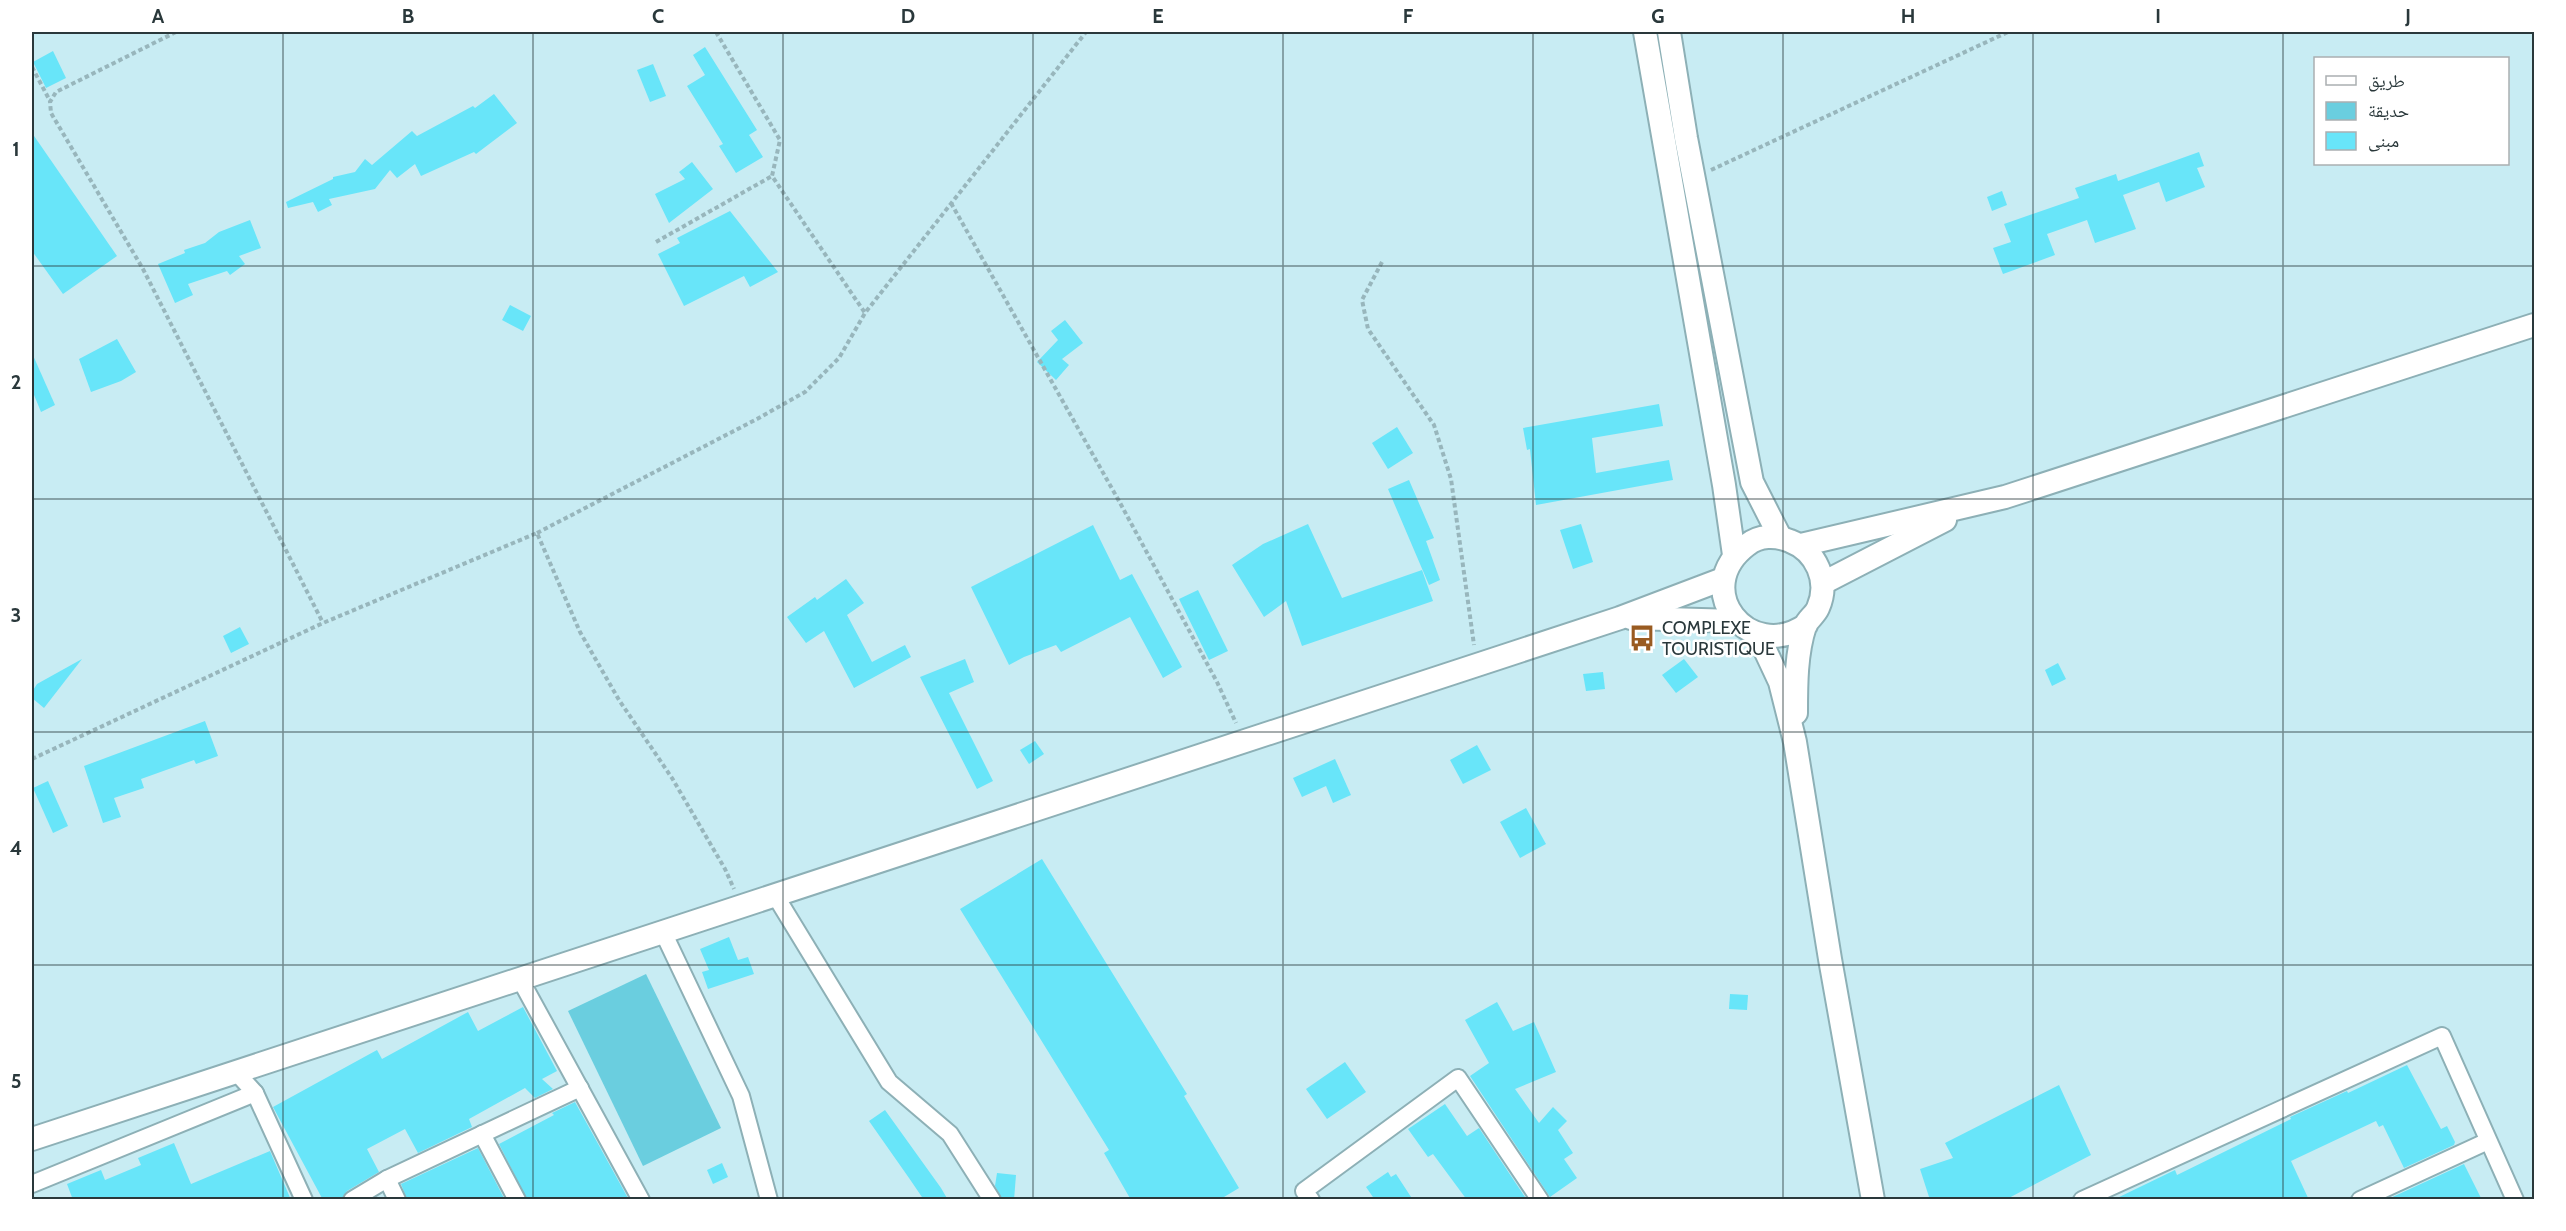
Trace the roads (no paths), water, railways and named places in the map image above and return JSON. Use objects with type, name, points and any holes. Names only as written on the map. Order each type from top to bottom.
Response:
[{"type":"main road","points":[[1645,32],[1724,485],[1734,555]]},
{"type":"main road","points":[[1670,32],[1693,176],[1752,482],[1791,541],[1817,563],[1823,583],[1818,610],[1806,625],[1797,631],[1780,636],[1758,635],[1736,621],[1729,612],[1723,596],[1723,579],[1734,555],[1753,540],[1791,541],[1973,506],[2535,325]]},
{"type":"main road","points":[[1823,583],[1973,506]]},
{"type":"main road","points":[[32,1139],[1620,618],[1723,579]]},
{"type":"main road","points":[[1620,618],[1736,621]]},
{"type":"main road","points":[[1795,742],[1797,677],[1806,625]]},
{"type":"main road","points":[[1758,635],[1780,682],[1795,742],[1830,959],[1873,1200]]},
{"type":"street","points":[[775,895],[889,1082],[950,1134],[992,1200]]},
{"type":"street","points":[[663,932],[741,1096],[769,1200]]},
{"type":"street","points":[[520,979],[641,1200]]},
{"type":"street","points":[[2082,1200],[2442,1036],[2515,1200]]},
{"type":"street","points":[[236,1072],[255,1093],[304,1200]]},
{"type":"street","points":[[1311,1200],[1304,1191],[1458,1078],[1540,1200]]},
{"type":"street","points":[[351,1200],[387,1179],[580,1088]]},
{"type":"street","points":[[32,1184],[255,1093]]},
{"type":"street","points":[[482,1134],[517,1200]]},
{"type":"street","points":[[2360,1200],[2488,1141]]},
{"type":"street","points":[[387,1179],[397,1200]]},
{"type":"place","name":"COMPLEXE TOURISTIQUE","points":[[1642,638]]}]
